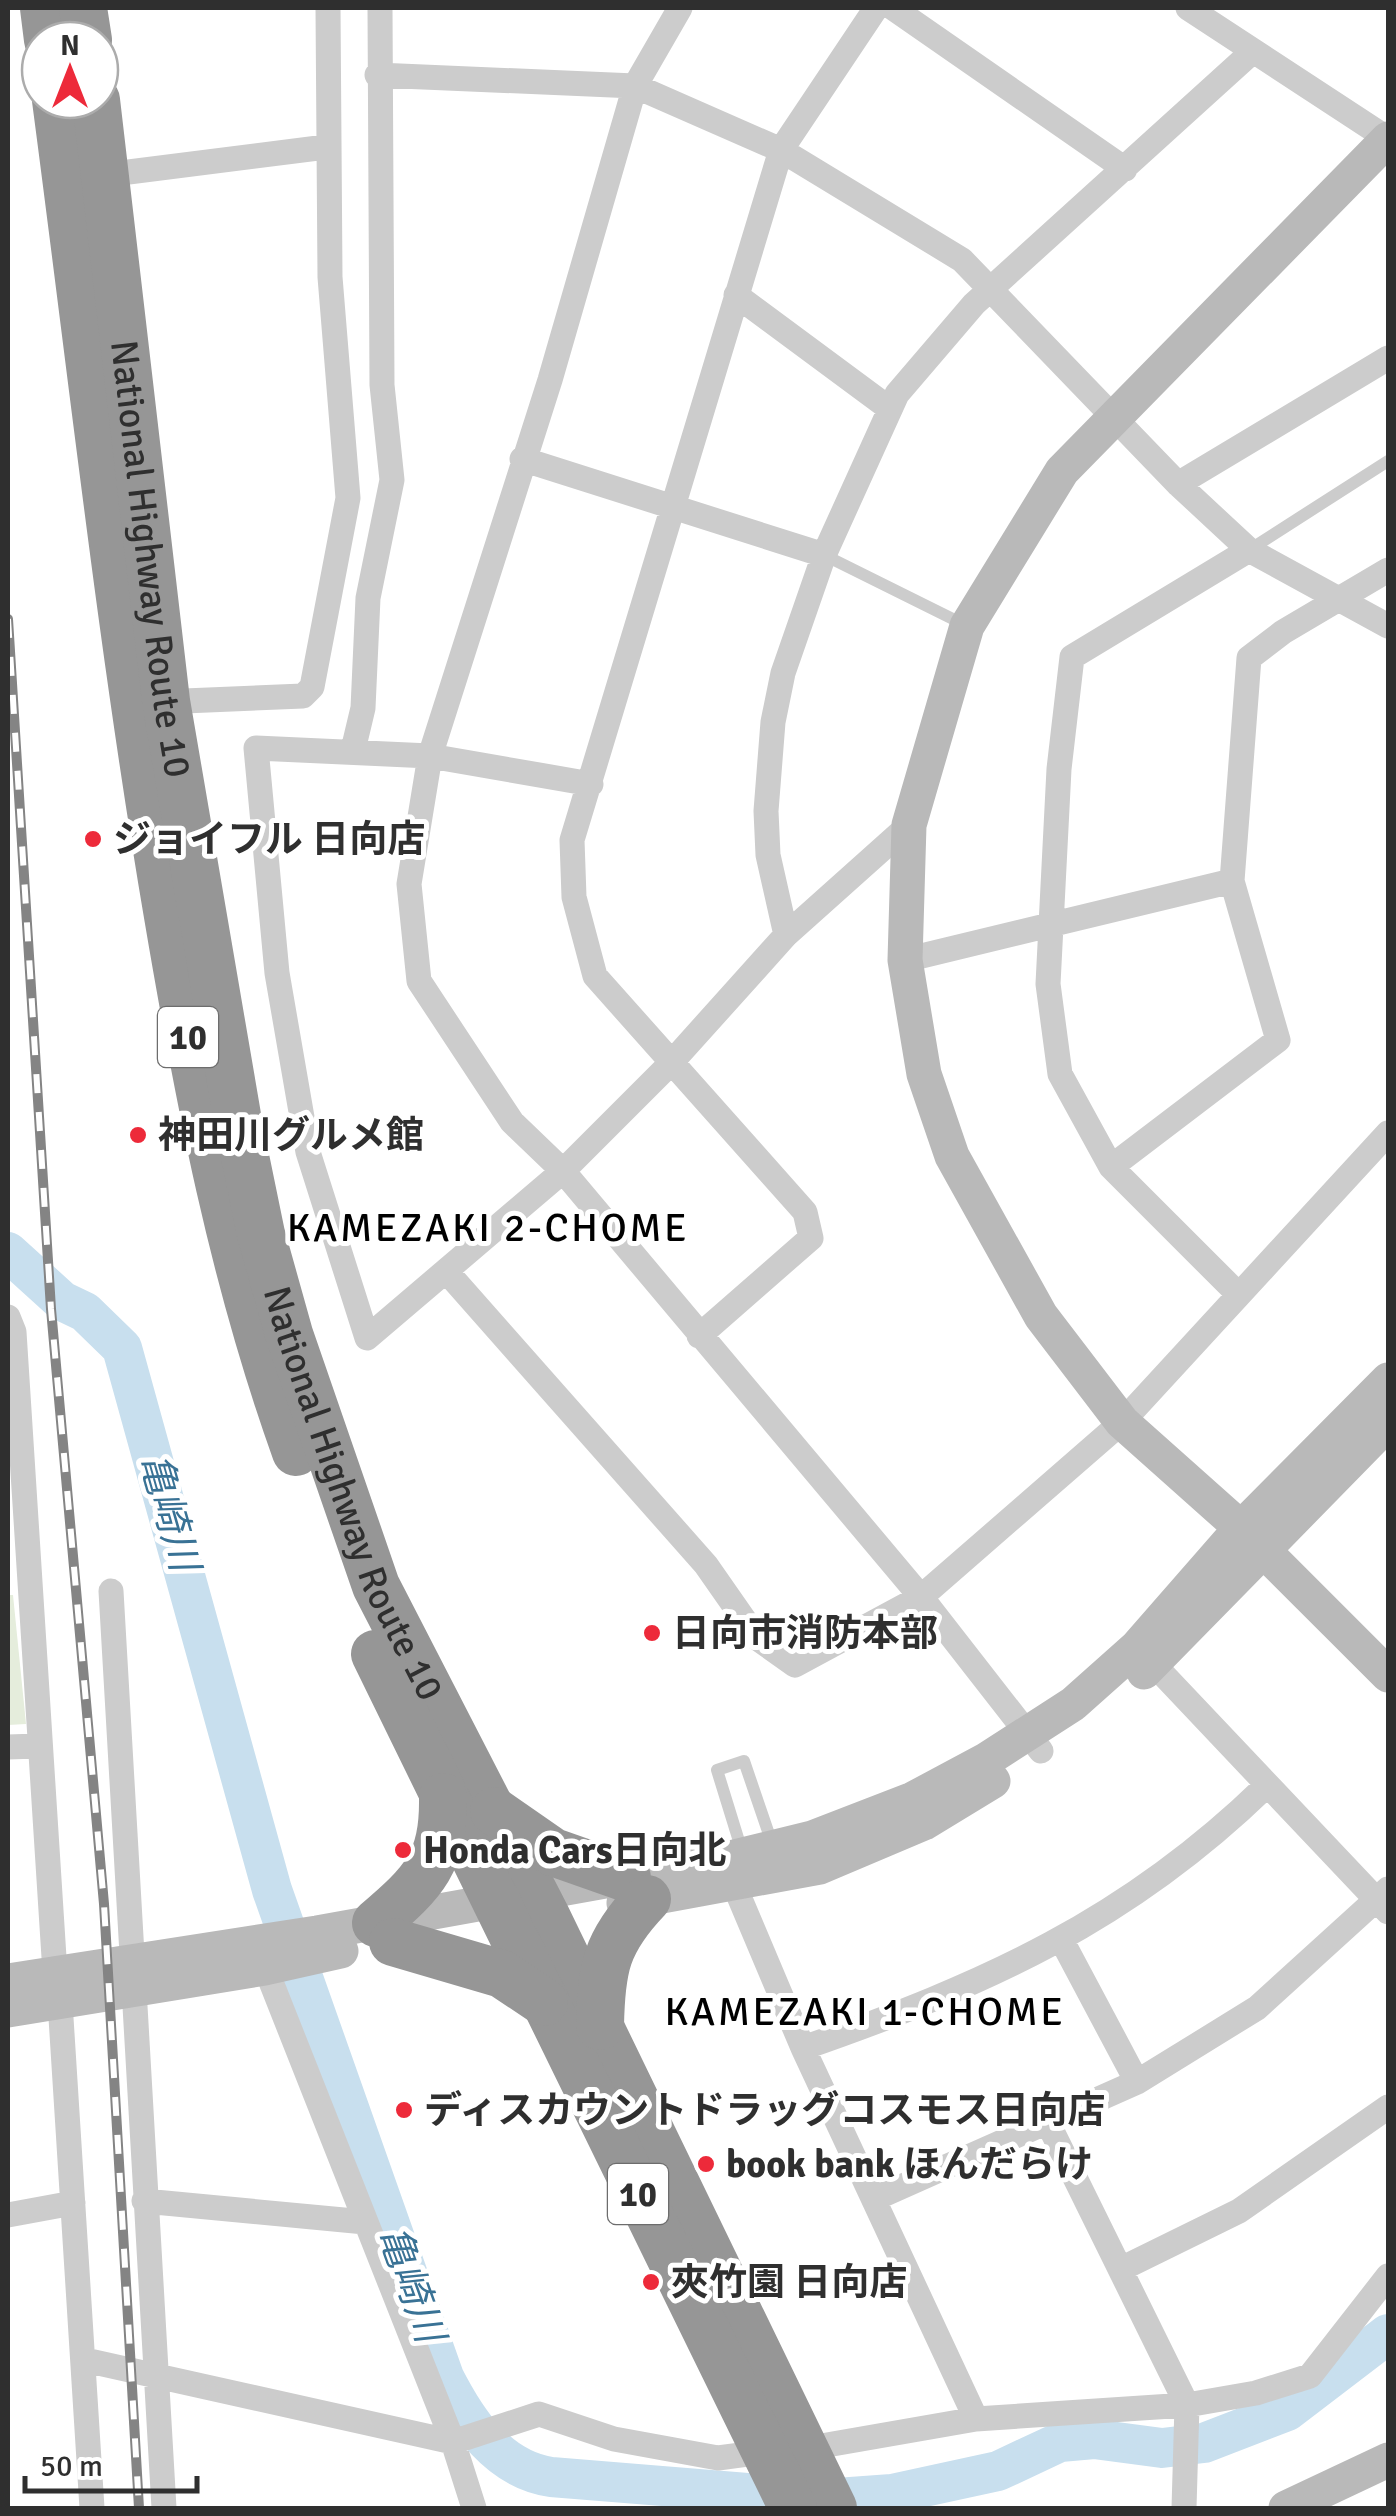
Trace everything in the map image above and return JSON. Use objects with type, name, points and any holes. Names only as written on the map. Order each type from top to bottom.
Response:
[{"type":"highway","name":"National Highway Route 10","points":[[64,120],[86,177]]},
{"type":"highway","name":"National Highway Route 10","points":[[93,120],[86,177],[149,704],[208,1140],[258,1348],[348,1600],[465,1801],[520,1909],[600,2026],[787,2455],[793,2508]]},
{"type":"highway","points":[[544,2002],[502,1974],[385,1933],[434,1863],[444,1834],[465,1801],[554,1852],[638,1889],[608,1948],[600,1988],[600,2026]]},
{"type":"highway","name":"National Highway Route 10","points":[[520,1909],[544,2002],[787,2455],[834,2508]]},
{"type":"street","points":[[149,704],[303,696],[312,688],[348,498],[330,277],[326,147],[328,8]]},
{"type":"street","points":[[352,750],[363,708],[368,598],[392,480],[382,385],[380,8]]},
{"type":"street","points":[[680,8],[635,86],[430,756],[410,884],[419,981],[512,1122],[563,1171],[922,1598],[1035,1741]]},
{"type":"street","points":[[699,1336],[811,1238],[805,1212],[595,976],[582,939],[574,897],[572,840],[780,150],[876,8]]},
{"type":"street","points":[[893,8],[1124,170]]},
{"type":"street","points":[[1188,8],[1388,139],[1062,471],[967,626],[909,825],[905,960],[924,1074],[952,1156],[1041,1316],[1122,1422],[1252,1539],[1388,1675]]},
{"type":"street","points":[[786,936],[768,856],[768,765],[783,673],[824,555],[896,394],[974,304],[1252,52]]},
{"type":"street","points":[[378,75],[635,86],[780,150],[962,260],[1178,484],[1249,550],[1388,626]]},
{"type":"street","points":[[86,177],[326,147]]},
{"type":"street","points":[[736,295],[890,409]]},
{"type":"street","points":[[1178,484],[1388,358]]},
{"type":"street","points":[[522,459],[824,555]]},
{"type":"street","points":[[1238,1294],[1111,1167],[1060,1074],[1048,984],[1059,769],[1072,656],[1249,550]]},
{"type":"street","points":[[1111,1167],[1278,1040],[1232,880],[1249,658],[1388,570]]},
{"type":"street","points":[[591,784],[430,756],[256,748],[277,974],[308,1152],[367,1338],[563,1171],[672,1063],[786,936],[909,825]]},
{"type":"street","points":[[905,960],[1051,921],[1232,880]]},
{"type":"street","points":[[446,1272],[706,1566],[757,1638],[796,1665],[922,1598],[1122,1422],[1388,1133]]},
{"type":"street","points":[[8,1318],[14,1332],[18,1570],[38,1746],[58,1988],[86,2360],[92,2508]]},
{"type":"street","points":[[8,2010],[58,1988],[261,1956],[752,1867],[812,1838],[913,1798],[1035,1741],[1073,1704],[1145,1655],[1252,1539],[1378,1427],[1388,1380]]},
{"type":"street","points":[[111,1591],[130,1977],[164,2508]]},
{"type":"street","points":[[876,2198],[1137,2082],[1258,2008],[1385,1900],[1268,1785],[1145,1655]]},
{"type":"street","points":[[8,1747],[38,1746]]},
{"type":"street","points":[[803,2048],[1000,1973],[1106,1915],[1186,1858],[1268,1785]]},
{"type":"street","points":[[752,1867],[803,2048],[976,2420]]},
{"type":"street","points":[[1061,1940],[1137,2082]]},
{"type":"street","points":[[261,1956],[453,2442],[474,2508]]},
{"type":"street","points":[[8,1981],[58,1988]]},
{"type":"street","points":[[1121,2269],[1239,2211],[1388,2107]]},
{"type":"street","points":[[1049,2124],[1187,2405],[1184,2508]]},
{"type":"street","points":[[144,2201],[365,2222]]},
{"type":"street","points":[[8,2215],[74,2203]]},
{"type":"street","points":[[86,2360],[453,2442],[539,2414],[614,2439],[718,2458],[787,2455],[976,2420],[1187,2405],[1256,2394],[1310,2376],[1388,2276]]},
{"type":"street","points":[[1286,2508],[1388,2460]]},
{"type":"lane","points":[[1249,550],[1388,461]]},
{"type":"lane","points":[[824,555],[967,626]]},
{"type":"lane","points":[[744,1761],[752,1867],[717,1770],[744,1761]]},
{"type":"green space","points":[[8,1595],[13,1595],[26,1724],[8,1725]]},
{"type":"waterway","name":"亀崎川","points":[[8,1252],[62,1301],[85,1312],[122,1348],[272,1890],[444,2377],[474,2426],[500,2454],[532,2472],[551,2477],[823,2499],[892,2494],[998,2471],[1060,2442],[1094,2439],[1162,2448],[1204,2443],[1287,2411],[1388,2334]]},
{"type":"railway","points":[[8,619],[51,1309],[104,1904],[139,2508]]},
{"type":"place","name":"ジョイフル 日向店","points":[[93,839]]},
{"type":"place","name":"神田川グルメ館","points":[[138,1135]]},
{"type":"place","name":"日向市消防本部","points":[[652,1633]]},
{"type":"place","name":"Honda Cars日向北","points":[[403,1850]]},
{"type":"place","name":"ディスカウントドラッグコスモス日向店","points":[[404,2110]]},
{"type":"place","name":"book bank ほんだらけ","points":[[706,2164]]},
{"type":"place","name":"夾竹園 日向店","points":[[651,2282]]},
{"type":"district","name":"KAMEZAKI 2-CHOME","points":[[488,1228]]},
{"type":"district","name":"KAMEZAKI 1-CHOME","points":[[865,2012]]}]
